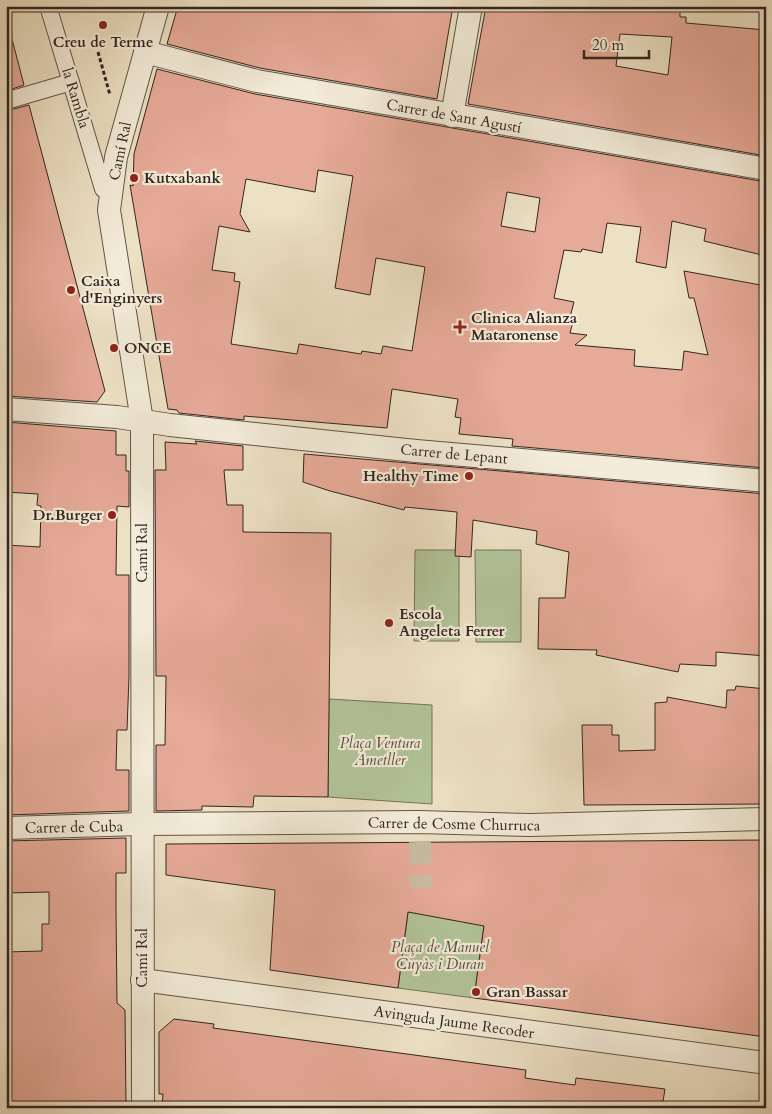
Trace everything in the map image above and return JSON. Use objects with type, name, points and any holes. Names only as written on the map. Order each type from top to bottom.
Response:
[{"type":"street","name":"la Rambla","points":[[48,6],[103,189]]},
{"type":"street","name":"Camí Ral","points":[[143,1108],[142,421],[109,210],[116,157],[158,6]]},
{"type":"street","points":[[452,116],[471,6]]},
{"type":"street","name":"Carrer de Sant Agustí","points":[[145,52],[257,81],[766,169]]},
{"type":"street","points":[[6,101],[71,82]]},
{"type":"street","name":"Carrer de Lepant","points":[[6,409],[117,417],[416,451],[766,482]]},
{"type":"street","name":"Carrer de Cosme Churruca","points":[[142,824],[419,832],[530,825],[766,819]]},
{"type":"street","name":"Carrer de Cuba","points":[[6,828],[142,824]]},
{"type":"street","name":"Avinguda Jaume Recoder","points":[[142,980],[766,1063]]},
{"type":"path","points":[[98,52],[110,96]]},
{"type":"green space","points":[[415,550],[459,550],[459,641],[414,641]]},
{"type":"green space","points":[[475,550],[521,550],[521,642],[476,642]]},
{"type":"green space","name":"Plaça Ventura Ametller","points":[[329,699],[432,705],[432,804],[328,797]]},
{"type":"green space","name":"Plaça de Manuel Cuyàs i Duran","points":[[409,888],[484,925],[474,998],[398,988],[408,913]]},
{"type":"building","points":[[178,6],[453,6],[437,99],[260,68],[167,44]]},
{"type":"building","points":[[486,6],[534,6],[534,9],[586,8],[586,6],[680,6],[680,17],[686,17],[686,23],[766,30],[766,156],[468,104]],"holes":[[[620,34],[672,37],[668,75],[616,66]]]},
{"type":"building","points":[[6,39],[12,39],[24,85],[6,91]]},
{"type":"building","points":[[157,69],[255,94],[766,182],[766,256],[704,241],[706,229],[672,221],[666,268],[636,262],[641,227],[607,223],[602,253],[582,249],[581,252],[564,250],[554,298],[574,302],[570,317],[574,318],[570,333],[587,335],[575,345],[635,350],[634,366],[682,370],[684,351],[708,355],[694,298],[689,298],[684,271],[766,286],[766,468],[512,446],[513,439],[459,434],[461,418],[455,417],[458,399],[392,389],[387,428],[244,416],[244,420],[179,413],[177,410],[168,409],[130,185],[133,186],[134,154]],"holes":[[[318,170],[353,176],[335,288],[370,295],[376,258],[425,267],[412,351],[383,346],[381,354],[362,351],[361,354],[299,344],[297,354],[231,344],[240,282],[234,281],[235,273],[212,270],[219,226],[250,232],[240,214],[246,179],[315,192]],[[507,192],[540,198],[535,232],[501,226]]]},
{"type":"building","points":[[29,105],[105,391],[97,402],[6,396],[6,111]]},
{"type":"building","points":[[6,422],[116,431],[116,455],[126,455],[126,471],[129,471],[129,507],[117,506],[116,575],[129,575],[129,676],[127,730],[117,730],[116,770],[129,770],[129,811],[6,815],[6,545],[40,547],[41,506],[37,505],[38,494],[6,492]]},
{"type":"building","points":[[195,441],[243,446],[243,470],[224,470],[227,505],[243,505],[243,532],[331,533],[328,797],[254,796],[253,807],[202,806],[202,810],[156,811],[156,745],[165,745],[166,676],[156,676],[155,470],[166,470],[165,442],[197,444]]},
{"type":"building","points":[[304,454],[766,494],[766,656],[716,652],[716,666],[680,664],[678,672],[596,655],[597,650],[538,649],[539,598],[565,598],[569,552],[536,544],[537,531],[473,520],[471,557],[455,556],[457,512],[405,507],[404,510],[303,482]]},
{"type":"building","points":[[736,686],[766,689],[766,804],[584,805],[582,725],[612,725],[612,735],[619,735],[619,751],[655,750],[655,703],[667,702],[667,697],[726,708],[727,690],[735,690]]},
{"type":"building","points":[[126,838],[126,873],[116,873],[116,911],[117,1003],[125,1010],[126,1108],[6,1108],[6,952],[42,951],[42,924],[49,924],[49,892],[6,893],[6,841]]},
{"type":"building","points":[[766,840],[766,1037],[474,998],[484,926],[408,912],[398,988],[270,970],[275,890],[166,875],[166,844]]},
{"type":"building","points":[[174,1019],[214,1024],[213,1028],[526,1070],[525,1078],[560,1083],[575,1085],[576,1078],[665,1089],[662,1108],[162,1108],[163,1094],[159,1094],[159,1032]]},
{"type":"tunnel","points":[[420,842],[421,888]]},
{"type":"place","name":"Creu de Terme","points":[[103,25]]},
{"type":"place","name":"Kutxabank","points":[[134,178]]},
{"type":"place","name":"Caixa d'Enginyers","points":[[71,290]]},
{"type":"place","name":"Clinica Alianza Mataronense","points":[[460,327]]},
{"type":"place","name":"ONCE","points":[[114,348]]},
{"type":"place","name":"Healthy Time","points":[[469,476]]},
{"type":"place","name":"Dr.Burger","points":[[112,515]]},
{"type":"place","name":"Escola Angeleta Ferrer","points":[[389,623]]},
{"type":"place","name":"Gran Bassar","points":[[476,992]]}]
